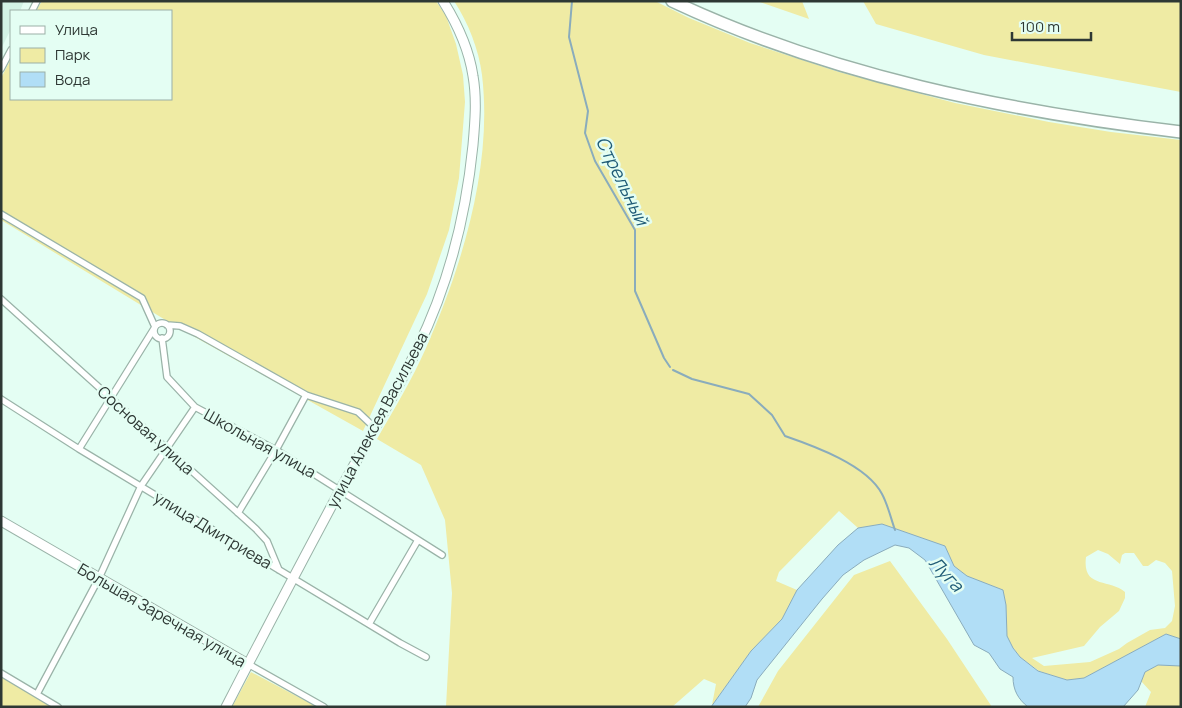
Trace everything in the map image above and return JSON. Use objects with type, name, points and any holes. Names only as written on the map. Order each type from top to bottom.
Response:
[{"type":"highway","points":[[672,1],[737,29],[791,48],[919,85],[1029,110],[1181,132]]},
{"type":"main road","name":"улица Алексея Васильева","points":[[226,707],[341,489],[376,429],[418,348],[436,304],[458,232],[470,171],[475,101],[473,74],[464,43],[443,1]]},
{"type":"main road","name":"Большая Заречная улица","points":[[1,521],[248,664]]},
{"type":"street","points":[[1,70],[10,52]]},
{"type":"street","points":[[1,214],[142,298],[155,335],[162,338],[168,335],[167,325]]},
{"type":"street","name":"Сосновая улица","points":[[1,299],[268,541],[279,570]]},
{"type":"street","points":[[80,449],[110,397],[153,330],[160,323],[180,326],[198,334],[306,395],[358,412],[376,429]]},
{"type":"street","name":"Школьная улица","points":[[162,338],[167,377],[195,407],[276,450],[341,489],[442,555]]},
{"type":"street","points":[[238,513],[306,395]]},
{"type":"street","name":"улица Дмитриева","points":[[2,402],[426,657]]},
{"type":"street","points":[[37,694],[99,578],[141,486],[195,407]]},
{"type":"street","points":[[369,624],[418,540]]},
{"type":"street","name":"Большая Заречная улица","points":[[248,664],[324,707]]},
{"type":"street","points":[[1,673],[58,707]]},
{"type":"shaded area","points":[[1,1],[24,1],[20,10],[10,10],[10,31],[1,49]]},
{"type":"green space","points":[[42,1],[436,1],[446,16],[456,44],[463,75],[465,102],[459,178],[449,230],[427,294],[363,431],[177,327],[1,220],[1,78],[10,61],[10,100],[172,100],[172,10],[37,10]]},
{"type":"green space","points":[[454,1],[655,1],[689,18],[750,43],[839,72],[955,103],[1049,122],[1111,132],[1181,140],[1181,639],[1166,634],[1084,678],[1067,680],[1039,671],[1020,657],[1007,636],[1006,605],[1003,590],[967,576],[954,566],[945,546],[882,524],[858,528],[839,511],[779,572],[776,581],[797,590],[782,619],[751,651],[712,705],[716,684],[704,679],[672,707],[446,707],[452,593],[445,520],[421,465],[377,439],[415,372],[439,316],[462,250],[479,180],[483,145],[484,109],[481,66],[476,46]],"holes":[[[1098,550],[1108,554],[1120,564],[1122,555],[1125,553],[1134,553],[1143,566],[1148,566],[1156,560],[1165,563],[1172,571],[1175,606],[1172,621],[1165,628],[1150,630],[1119,649],[1090,662],[1044,666],[1032,658],[1084,646],[1100,627],[1119,611],[1125,598],[1125,592],[1092,578],[1088,574],[1086,567],[1086,557]]]},
{"type":"green space","points":[[757,1],[802,1],[809,19]]},
{"type":"green space","points":[[863,1],[1181,1],[1181,92],[984,55],[876,24]]},
{"type":"green space","points":[[890,561],[947,639],[992,707],[758,707],[778,671],[854,575]]},
{"type":"green space","points":[[1158,665],[1181,666],[1181,707],[1145,707],[1151,692],[1141,681],[1145,672]]},
{"type":"green space","points":[[251,672],[317,707],[232,707]]},
{"type":"green space","points":[[1,677],[53,707],[1,707]]},
{"type":"water","name":"Луга","points":[[882,524],[945,546],[954,566],[967,576],[1003,590],[1006,605],[1007,636],[1020,657],[1038,671],[1067,680],[1084,678],[1166,634],[1181,639],[1181,666],[1158,665],[1145,672],[1138,690],[1123,707],[1028,707],[1017,694],[1013,677],[1000,669],[989,653],[974,645],[925,560],[909,548],[895,545],[864,560],[843,575],[757,680],[751,698],[745,707],[711,707],[751,651],[782,619],[797,590],[838,545],[858,528]]},
{"type":"waterway","name":"Стрельный","points":[[572,1],[569,37],[588,111],[585,133],[595,161],[635,230],[635,291],[664,358],[670,367]]},
{"type":"waterway","name":"Стрельный","points":[[673,370],[692,379],[749,394],[772,415],[785,436],[839,458],[865,474],[882,494],[895,530]]}]
